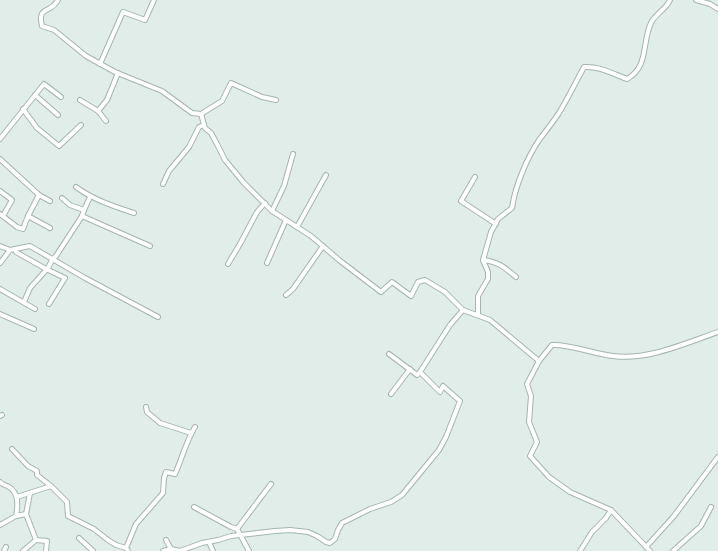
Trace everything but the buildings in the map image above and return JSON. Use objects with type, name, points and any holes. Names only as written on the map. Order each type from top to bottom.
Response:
[{"type":"street","points":[[58,0],[56,4],[41,13],[40,17],[42,26],[54,30],[86,56],[100,64],[162,91],[192,113],[201,114],[222,101],[231,83],[262,96],[276,100]]},
{"type":"street","points":[[100,64],[123,12],[145,20],[154,0]]},
{"type":"street","points":[[478,315],[478,296],[488,276],[483,260],[491,232],[498,219],[512,208],[514,197],[530,157],[539,141],[560,112],[584,67],[601,69],[627,79],[634,75],[644,57],[647,38],[652,22],[667,6],[670,0]]},
{"type":"street","points":[[696,0],[718,8]]},
{"type":"street","points":[[98,112],[107,100],[118,73]]},
{"type":"street","points":[[0,139],[44,84],[61,97]]},
{"type":"street","points":[[35,95],[58,115]]},
{"type":"street","points":[[80,100],[98,112],[106,121]]},
{"type":"street","points":[[23,109],[38,128],[59,146],[81,125]]},
{"type":"street","points":[[201,114],[204,125],[217,144],[225,160],[244,183],[272,211],[323,246],[381,292],[392,282],[411,296],[418,282],[425,280],[445,292],[463,310],[490,320],[539,362]]},
{"type":"street","points":[[163,184],[169,171],[189,146],[199,127],[204,125]]},
{"type":"street","points":[[272,211],[284,186],[293,154]]},
{"type":"street","points":[[0,159],[39,195],[50,201]]},
{"type":"street","points":[[297,227],[326,175]]},
{"type":"street","points":[[475,177],[461,202],[496,224]]},
{"type":"street","points":[[76,187],[90,197],[134,213]]},
{"type":"street","points":[[0,191],[12,200],[1,215],[17,227],[23,229],[39,195]]},
{"type":"street","points":[[24,302],[30,288],[48,268],[82,216],[90,197]]},
{"type":"street","points":[[62,198],[70,205],[84,210]]},
{"type":"street","points":[[228,264],[257,212],[265,204]]},
{"type":"street","points":[[28,216],[50,228]]},
{"type":"street","points":[[82,216],[150,246]]},
{"type":"street","points":[[267,263],[286,220]]},
{"type":"street","points":[[0,246],[10,250],[16,250],[30,246],[85,278],[158,317]]},
{"type":"street","points":[[286,295],[293,289],[323,246]]},
{"type":"street","points":[[0,263],[10,250]]},
{"type":"street","points":[[16,250],[16,252],[65,278],[49,304]]},
{"type":"street","points":[[483,260],[501,264],[516,277]]},
{"type":"street","points":[[0,289],[35,309]]},
{"type":"street","points":[[389,354],[417,375],[450,325],[463,310]]},
{"type":"street","points":[[0,314],[34,329]]},
{"type":"street","points":[[650,551],[611,510],[570,492],[550,477],[530,456],[537,442],[529,422],[531,396],[527,384],[539,362],[552,345],[614,356],[631,357],[675,347],[718,332]]},
{"type":"street","points":[[391,394],[410,370]]},
{"type":"street","points":[[163,551],[180,551],[185,550],[190,546],[239,535],[275,531],[308,532],[330,543],[335,539],[342,523],[370,509],[391,502],[402,495],[439,450],[446,437],[460,401],[443,386],[440,392],[420,372]]},
{"type":"street","points":[[146,407],[147,412],[160,423],[191,433]]},
{"type":"street","points":[[12,449],[28,466],[38,470],[37,475],[68,502],[68,516],[94,529],[116,545],[127,550],[136,524],[163,493],[166,472],[174,474],[180,463],[191,433],[195,427]]},
{"type":"street","points":[[646,546],[674,516],[718,457]]},
{"type":"street","points":[[0,482],[9,487],[17,496],[18,508],[16,516]]},
{"type":"street","points":[[237,529],[271,484]]},
{"type":"street","points":[[17,496],[51,486]]},
{"type":"street","points":[[30,493],[26,514],[36,540]]},
{"type":"street","points":[[194,507],[237,529]]},
{"type":"street","points":[[673,551],[701,526],[711,507]]},
{"type":"street","points":[[580,551],[592,532],[606,518],[611,510]]},
{"type":"street","points":[[0,525],[16,516],[26,514]]},
{"type":"street","points":[[237,529],[249,551]]},
{"type":"street","points":[[80,538],[93,551]]},
{"type":"street","points":[[23,551],[36,540],[46,541],[46,551]]},
{"type":"street","points":[[166,540],[172,550]]},
{"type":"street","points":[[209,542],[213,551]]}]
